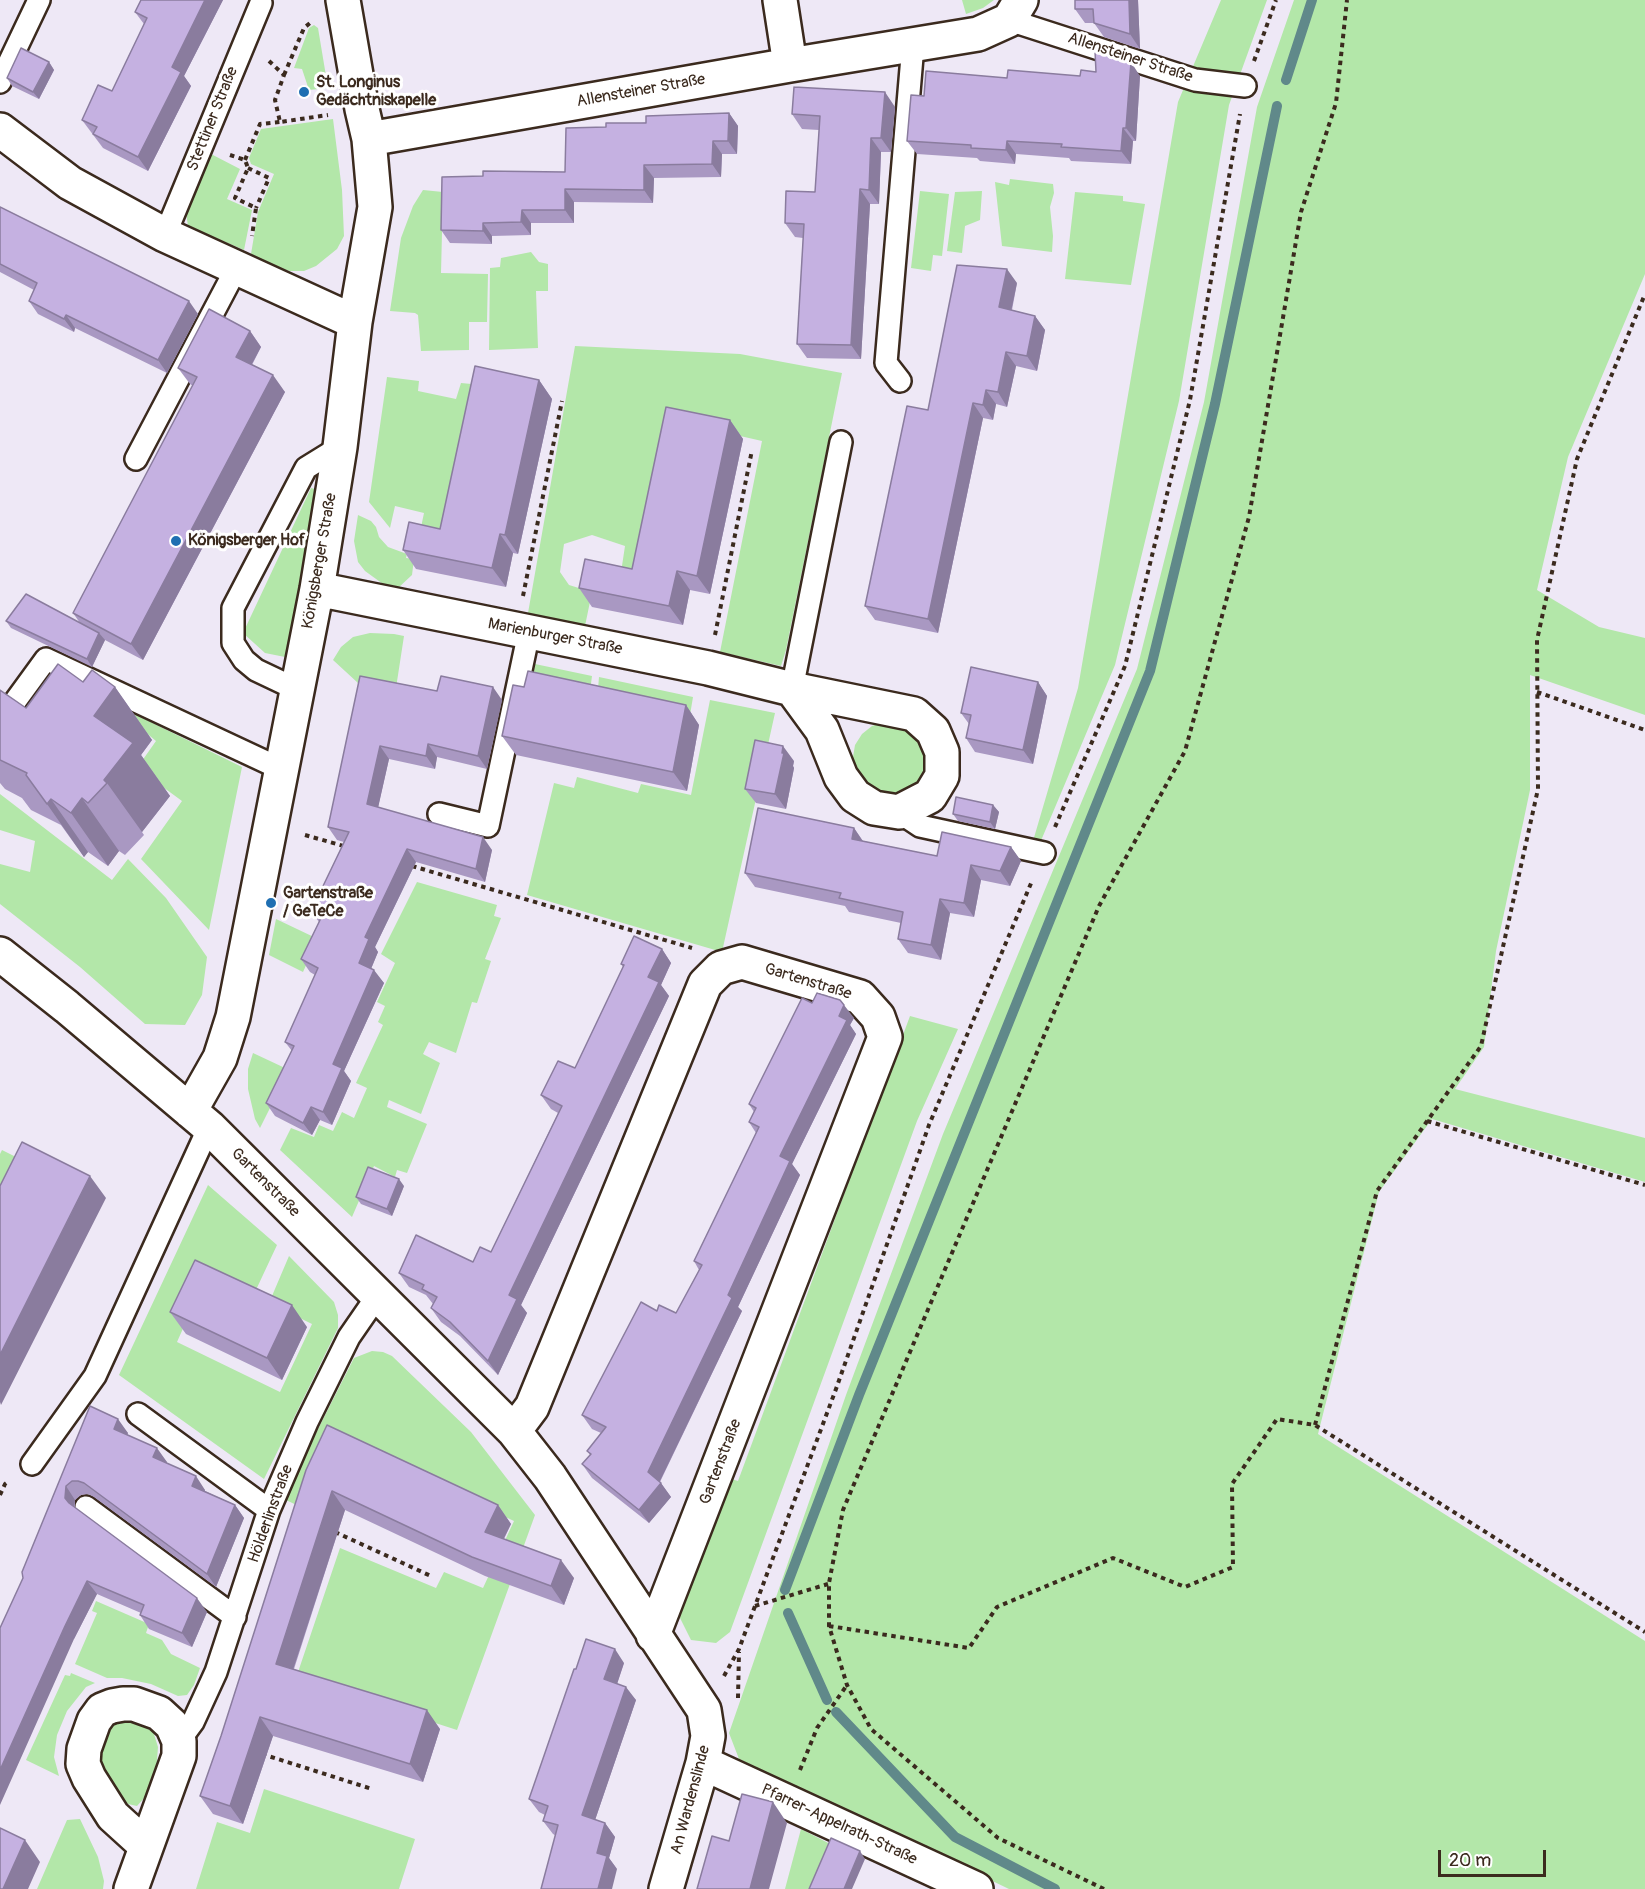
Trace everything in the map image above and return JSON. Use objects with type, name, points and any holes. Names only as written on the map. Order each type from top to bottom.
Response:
[{"type":"street","name":"Königsberger Straße","points":[[199,1119],[232,1017],[317,589],[375,207],[365,124],[343,0]]},
{"type":"street","points":[[780,0],[790,65]]},
{"type":"street","name":"Allensteiner Straße","points":[[365,124],[790,65],[978,34],[1015,10]]},
{"type":"street","points":[[0,130],[70,183],[165,235],[356,322]]},
{"type":"street","name":"Marienburger Straße","points":[[317,589],[708,668],[914,714],[933,731],[942,752],[942,776],[930,796],[899,812]]},
{"type":"street","points":[[792,688],[822,730],[841,777],[855,796],[874,808],[899,812]]},
{"type":"street","name":"Gartenstraße","points":[[0,954],[67,1007],[199,1119],[514,1431],[550,1477],[704,1710]]},
{"type":"street","name":"Gartenstraße","points":[[514,1431],[532,1407],[705,984],[721,968],[742,962],[860,998],[878,1017],[885,1037],[653,1635]]},
{"type":"street","points":[[146,1846],[113,1816],[88,1778],[83,1764],[88,1733],[102,1710],[123,1704],[134,1704],[159,1713],[172,1725],[179,1741]]},
{"type":"street","name":"An Wardenslinde","points":[[666,1889],[703,1763],[708,1736],[704,1710]]},
{"type":"street","name":"Hölderlinstraße","points":[[131,1889],[180,1756],[179,1741]]},
{"type":"street","name":"Pfarrer-Appelrath-Straße","points":[[703,1763],[976,1889]]},
{"type":"lane","points":[[0,82],[39,0]]},
{"type":"lane","name":"Stettiner Straße","points":[[165,235],[261,3]]},
{"type":"lane","name":"Allensteiner Straße","points":[[1015,10],[1196,80],[1245,86]]},
{"type":"lane","points":[[900,381],[886,363],[913,45]]},
{"type":"lane","points":[[136,459],[241,271]]},
{"type":"lane","points":[[792,688],[841,442]]},
{"type":"lane","points":[[296,689],[256,670],[244,660],[233,643],[233,608],[306,468],[340,447]]},
{"type":"lane","points":[[439,814],[488,826],[523,631]]},
{"type":"lane","points":[[0,722],[46,659],[281,769]]},
{"type":"lane","points":[[899,812],[921,826],[1044,853]]},
{"type":"lane","points":[[32,1464],[95,1376],[199,1119]]},
{"type":"lane","name":"Hölderlinstraße","points":[[179,1741],[193,1722],[216,1672],[269,1510],[307,1422],[349,1337],[378,1295]]},
{"type":"lane","points":[[138,1414],[269,1510]]},
{"type":"lane","points":[[86,1508],[235,1617]]},
{"type":"path","points":[[280,122],[275,100],[303,28],[343,0]]},
{"type":"path","points":[[1104,1889],[998,1838],[872,1729],[847,1684],[829,1626],[829,1583],[843,1510],[1099,906],[1185,751],[1249,517],[1300,212],[1336,103],[1347,0]]},
{"type":"path","points":[[247,39],[284,75]]},
{"type":"path","points":[[241,271],[256,208],[269,178],[248,168],[245,160],[260,124],[280,122],[365,124]]},
{"type":"path","points":[[201,145],[245,160]]},
{"type":"path","points":[[248,168],[235,198],[256,208]]},
{"type":"path","points":[[1315,1425],[1377,1191],[1481,1046],[1538,789],[1537,640],[1576,459],[1645,294]]},
{"type":"path","points":[[523,631],[562,401]]},
{"type":"path","points":[[708,668],[752,450]]},
{"type":"path","points":[[1538,692],[1645,730]]},
{"type":"path","points":[[271,825],[351,848]]},
{"type":"path","points":[[409,865],[742,962]]},
{"type":"path","points":[[1427,1121],[1645,1185]]},
{"type":"path","points":[[829,1626],[969,1648],[997,1607],[1113,1558],[1185,1587],[1233,1567],[1232,1484],[1277,1419],[1315,1425],[1645,1632]]},
{"type":"path","points":[[326,1528],[433,1577]]},
{"type":"path","points":[[754,1606],[829,1583]]},
{"type":"path","points":[[738,1707],[739,1650]]},
{"type":"path","points":[[788,1801],[817,1728],[847,1684]]},
{"type":"path","points":[[253,1750],[372,1790]]},
{"type":"green space","points":[[962,0],[994,0],[983,8],[966,14]]},
{"type":"green space","points":[[1221,0],[1267,0],[1229,105],[1179,401],[1115,665],[1040,843],[1033,841],[1078,688],[1178,102]]},
{"type":"green space","points":[[1294,0],[1645,0],[1645,274],[1568,457],[1537,590],[1599,627],[1645,638],[1645,715],[1530,675],[1530,790],[1496,951],[1484,1047],[1455,1089],[1645,1138],[1645,1182],[1432,1119],[1379,1192],[1318,1434],[1645,1641],[1645,1889],[1009,1889],[739,1759],[729,1733],[846,1395],[943,1134],[1137,669],[1204,402],[1257,107]]},
{"type":"green space","points":[[314,25],[318,28],[328,88],[309,90],[302,69],[294,68],[309,28]]},
{"type":"green space","points":[[333,119],[342,190],[344,236],[337,249],[316,266],[304,271],[279,268],[251,254],[258,212],[274,174],[251,164],[249,158],[261,129]]},
{"type":"green space","points":[[211,154],[240,169],[227,199],[252,210],[244,250],[188,226],[186,213]]},
{"type":"green space","points":[[1010,179],[1053,184],[1054,193],[1050,207],[1052,252],[1002,246],[995,182],[1009,185]]},
{"type":"green space","points":[[423,190],[443,192],[441,273],[488,274],[487,322],[469,322],[469,350],[421,351],[418,315],[390,311],[401,238],[413,206]]},
{"type":"green space","points":[[920,191],[949,194],[942,256],[933,255],[931,271],[911,268]]},
{"type":"green space","points":[[982,191],[980,220],[965,226],[962,253],[947,251],[955,192]]},
{"type":"green space","points":[[1075,192],[1123,196],[1123,201],[1145,204],[1131,285],[1065,279]]},
{"type":"green space","points":[[531,252],[539,262],[548,264],[548,291],[536,291],[538,348],[489,350],[490,268],[500,267],[501,258]]},
{"type":"green space","points":[[575,346],[740,354],[842,373],[781,666],[720,652],[762,441],[679,422],[638,583],[620,579],[625,546],[592,535],[564,544],[560,572],[569,585],[592,592],[585,626],[528,613]]},
{"type":"green space","points":[[387,377],[419,381],[418,391],[456,399],[461,383],[482,385],[449,539],[420,532],[424,513],[395,506],[390,528],[369,502]]},
{"type":"green space","points":[[311,488],[319,490],[285,657],[265,653],[243,633]]},
{"type":"green space","points":[[358,515],[371,521],[379,537],[388,547],[407,554],[406,558],[414,559],[412,575],[397,589],[383,586],[358,562],[354,541]]},
{"type":"green space","points":[[370,633],[404,636],[396,688],[358,683],[333,660],[341,647],[353,637]]},
{"type":"green space","points":[[535,664],[592,676],[589,699],[531,688]]},
{"type":"green space","points":[[599,677],[693,697],[689,721],[597,701]]},
{"type":"green space","points":[[710,700],[775,713],[722,952],[527,895],[554,783],[574,788],[577,777],[638,793],[641,784],[691,795]]},
{"type":"green space","points":[[108,701],[242,767],[209,930],[141,859],[182,801],[137,768],[156,741]]},
{"type":"green space","points":[[884,722],[897,722],[925,743],[928,767],[915,788],[892,797],[868,790],[854,769],[855,745],[862,734],[872,726]]},
{"type":"green space","points":[[0,794],[112,880],[128,859],[166,898],[207,957],[202,995],[185,1025],[145,1024],[80,967],[0,904],[0,864],[30,872],[35,841],[0,830]]},
{"type":"green space","points":[[417,882],[497,905],[494,916],[501,918],[485,959],[491,961],[477,1003],[472,1002],[456,1053],[429,1042],[423,1054],[440,1063],[421,1114],[389,1100],[387,1107],[427,1124],[407,1173],[397,1170],[395,1177],[374,1166],[352,1217],[280,1150],[291,1128],[314,1137],[319,1125],[333,1131],[342,1112],[354,1118],[367,1088],[356,1083],[383,1025],[378,1022],[385,1006],[377,1002],[395,963],[381,954]]},
{"type":"green space","points":[[276,919],[318,939],[303,972],[269,955]]},
{"type":"green space","points":[[910,1016],[958,1029],[917,1121],[730,1632],[716,1643],[691,1640],[674,1606],[725,1477],[738,1481]]},
{"type":"green space","points":[[253,1053],[285,1068],[287,1074],[260,1128],[255,1119],[248,1089],[248,1069]]},
{"type":"green space","points":[[2,1150],[26,1162],[0,1213],[0,1154]]},
{"type":"green space","points":[[208,1185],[277,1245],[255,1292],[209,1270],[177,1342],[280,1392],[312,1324],[269,1303],[289,1256],[334,1302],[338,1315],[338,1328],[264,1479],[119,1375]]},
{"type":"green space","points":[[372,1351],[392,1356],[471,1432],[535,1515],[457,1730],[296,1678],[340,1548],[436,1588],[444,1572],[483,1588],[514,1521],[341,1440],[311,1512],[286,1500],[311,1443],[354,1358]]},
{"type":"green space","points":[[96,1601],[149,1624],[146,1633],[162,1640],[171,1654],[200,1668],[194,1685],[187,1695],[178,1696],[151,1684],[122,1678],[107,1678],[75,1664],[97,1613],[92,1611]]},
{"type":"green space","points":[[71,1673],[95,1683],[86,1687],[67,1711],[57,1735],[54,1757],[59,1776],[26,1760],[65,1675],[70,1676]]},
{"type":"green space","points":[[126,1719],[144,1722],[153,1731],[158,1747],[156,1773],[146,1796],[137,1806],[128,1804],[112,1790],[105,1779],[98,1750],[102,1735],[112,1725]]},
{"type":"green space","points":[[264,1789],[415,1839],[399,1889],[196,1889],[217,1822],[250,1833]]},
{"type":"green space","points":[[80,1819],[98,1857],[104,1881],[103,1889],[37,1889],[67,1820]]},
{"type":"green space","points":[[801,1829],[834,1846],[814,1889],[785,1889]]},
{"type":"building","points":[[141,0],[205,0],[172,67],[181,72],[138,157],[93,134],[97,127],[82,120],[98,85],[112,91],[147,18],[135,12]]},
{"type":"building","points":[[1075,0],[1129,0],[1130,34],[1094,23],[1093,9],[1075,9]]},
{"type":"building","points":[[21,48],[49,62],[33,92],[7,78]]},
{"type":"building","points":[[1095,51],[1131,62],[1126,128],[1123,128],[1121,151],[1061,147],[1062,144],[1007,141],[1006,150],[971,148],[971,145],[907,141],[911,95],[924,96],[926,71],[1007,78],[1008,70],[1080,76],[1081,70],[1096,72]]},
{"type":"building","points":[[794,87],[885,92],[881,138],[871,138],[869,190],[860,189],[851,345],[797,344],[804,224],[785,223],[786,191],[815,192],[820,116],[792,114]]},
{"type":"building","points":[[729,113],[728,141],[713,141],[712,164],[644,165],[644,190],[565,189],[565,210],[522,210],[521,222],[483,223],[483,231],[441,230],[442,177],[483,176],[483,171],[565,172],[566,128],[606,127],[606,123],[646,123],[646,116]]},
{"type":"building","points":[[0,207],[189,301],[158,360],[66,315],[64,319],[29,301],[37,283],[0,264]]},
{"type":"building","points":[[957,265],[1007,269],[999,307],[1035,316],[1027,356],[1006,352],[998,392],[986,390],[983,405],[973,403],[928,619],[865,606],[907,406],[928,410]]},
{"type":"building","points":[[209,309],[250,331],[236,357],[273,375],[131,644],[73,613],[197,377],[178,368]]},
{"type":"building","points":[[475,366],[539,380],[505,535],[500,534],[492,568],[403,550],[409,522],[440,529]]},
{"type":"building","points":[[666,407],[730,420],[697,576],[677,571],[669,606],[579,588],[585,559],[632,569]]},
{"type":"building","points":[[26,594],[99,633],[87,659],[6,621]]},
{"type":"building","points":[[58,664],[83,682],[92,670],[115,687],[94,716],[133,743],[104,780],[107,783],[88,803],[82,798],[71,813],[51,799],[47,804],[26,775],[27,773],[0,760],[0,690],[26,708]]},
{"type":"building","points":[[971,667],[1038,682],[1023,750],[966,738],[971,715],[961,713]]},
{"type":"building","points":[[528,671],[686,705],[673,772],[502,736],[513,685],[524,687]]},
{"type":"building","points":[[360,676],[437,691],[441,676],[493,687],[478,756],[428,744],[426,756],[380,746],[367,804],[483,837],[476,869],[407,849],[365,937],[369,939],[359,963],[374,970],[333,1064],[342,1068],[323,1112],[311,1107],[303,1123],[266,1103],[294,1046],[285,1042],[318,968],[301,959],[322,916],[311,911],[349,832],[328,827]]},
{"type":"building","points":[[755,740],[783,746],[782,753],[784,753],[775,794],[745,789]]},
{"type":"building","points":[[956,797],[993,805],[990,822],[953,814]]},
{"type":"building","points":[[758,808],[854,828],[852,839],[937,856],[942,832],[1011,847],[1000,871],[971,865],[964,903],[940,899],[931,945],[898,939],[903,912],[839,898],[841,893],[745,873]]},
{"type":"building","points":[[634,936],[662,949],[648,977],[659,982],[509,1295],[517,1299],[488,1361],[450,1322],[431,1308],[437,1297],[422,1289],[424,1285],[399,1273],[416,1235],[473,1262],[480,1247],[491,1252],[562,1106],[541,1095],[558,1061],[575,1068],[624,965],[621,964]]},
{"type":"building","points":[[817,993],[840,1000],[844,1005],[839,1016],[847,1020],[780,1156],[790,1161],[728,1295],[732,1298],[648,1472],[661,1483],[639,1510],[582,1464],[591,1454],[587,1451],[606,1427],[582,1415],[641,1302],[657,1311],[659,1305],[676,1313],[702,1265],[694,1261],[759,1127],[749,1122],[756,1108],[749,1104],[802,998],[812,1003]]},
{"type":"building","points":[[22,1142],[90,1176],[0,1355],[0,1186]]},
{"type":"building","points":[[368,1167],[399,1179],[387,1209],[356,1197]]},
{"type":"building","points":[[195,1260],[292,1305],[267,1358],[170,1312]]},
{"type":"building","points":[[90,1406],[118,1419],[114,1429],[157,1448],[153,1457],[196,1476],[192,1486],[235,1505],[207,1574],[84,1483],[72,1481],[66,1486],[65,1498],[69,1503],[197,1598],[182,1633],[140,1615],[144,1605],[87,1581],[0,1770],[0,1628],[23,1578],[22,1572]]},
{"type":"building","points":[[327,1425],[498,1505],[485,1532],[561,1560],[551,1586],[472,1557],[332,1491],[276,1664],[427,1710],[410,1764],[260,1717],[230,1806],[200,1796],[306,1470]]},
{"type":"building","points":[[586,1639],[615,1649],[604,1679],[626,1687],[582,1815],[605,1823],[597,1853],[607,1856],[598,1889],[541,1889],[558,1825],[543,1821],[548,1806],[529,1799]]},
{"type":"building","points":[[742,1794],[773,1802],[750,1889],[697,1889],[712,1836],[729,1841]]},
{"type":"building","points":[[0,1828],[25,1840],[3,1889],[0,1889]]},
{"type":"building","points":[[831,1838],[860,1851],[844,1889],[809,1889]]},
{"type":"waterway","points":[[1286,80],[1312,0]]},
{"type":"waterway","points":[[785,1590],[859,1395],[1150,671],[1215,404],[1277,106]]},
{"type":"waterway","points":[[788,1613],[827,1700]]},
{"type":"waterway","points":[[836,1712],[955,1837],[1055,1889]]},
{"type":"place","name":"St. Longinus Gedächtniskapelle","points":[[304,92]]},
{"type":"place","name":"Königsberger Hof","points":[[176,541]]},
{"type":"place","name":"Gartenstraße / GeTeCe","points":[[271,903]]}]
